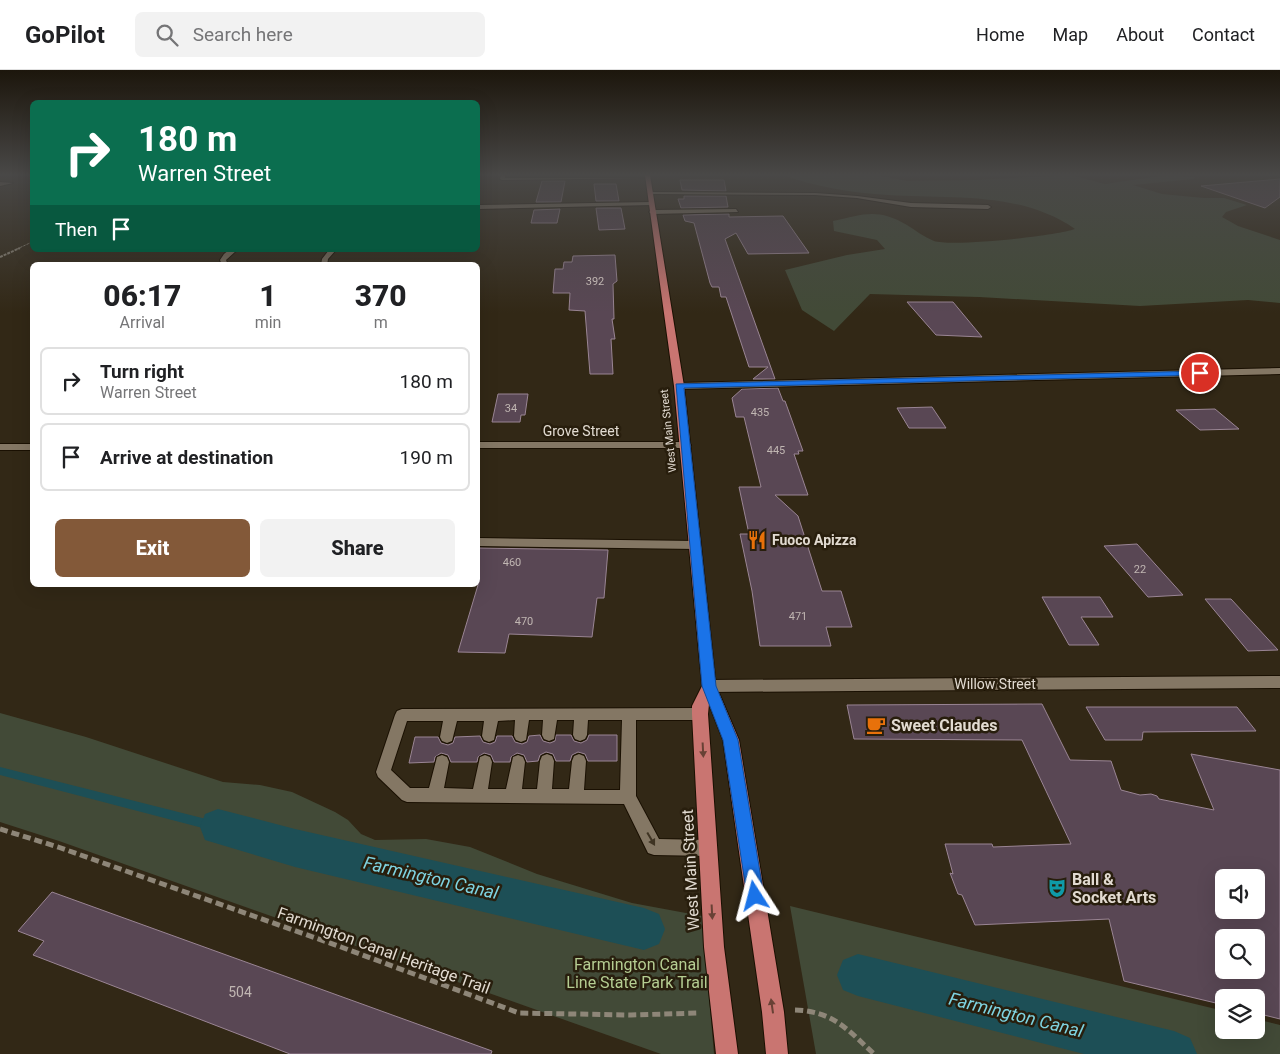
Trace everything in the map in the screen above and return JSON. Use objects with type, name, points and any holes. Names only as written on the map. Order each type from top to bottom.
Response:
[{"type":"main road","name":"West Main Street","points":[[654,221],[686,444],[709,686],[730,740],[773,1012],[777,1054]]},
{"type":"main road","name":"West Main Street","points":[[709,686],[700,706],[700,714],[714,947],[727,1054]]},
{"type":"street","points":[[223,262],[222,260],[231,252]]},
{"type":"street","points":[[679,386],[1280,371]]},
{"type":"street","name":"Grove Street","points":[[480,445],[686,444]]},
{"type":"street","points":[[0,447],[30,447]]},
{"type":"street","name":"Willow Street","points":[[709,686],[1280,682]]},
{"type":"lane","points":[[480,542],[696,545]]},
{"type":"lane","points":[[629,714],[628,797],[654,847],[708,848]]},
{"type":"lane","points":[[628,797],[407,795],[383,772],[402,715],[700,714]]},
{"type":"lane","points":[[447,737],[451,715]]},
{"type":"lane","points":[[489,736],[492,715]]},
{"type":"lane","points":[[521,736],[523,715]]},
{"type":"lane","points":[[549,735],[551,715]]},
{"type":"lane","points":[[580,735],[581,715]]},
{"type":"lane","points":[[544,796],[547,761]]},
{"type":"lane","points":[[576,796],[578,761]]},
{"type":"lane","points":[[435,795],[442,762]]},
{"type":"lane","points":[[479,796],[486,762]]},
{"type":"lane","points":[[513,796],[518,762]]},
{"type":"path","points":[[0,257],[30,243]]},
{"type":"path","name":"Farmington Canal Heritage Trail","points":[[0,829],[58,847],[296,931],[519,1013],[631,1015],[722,1012]]},
{"type":"path","points":[[806,1010],[831,1016],[874,1054]]},
{"type":"green space","points":[[833,221],[899,221],[934,241],[961,243],[1047,235],[1075,229],[1061,221],[1229,221],[1238,226],[1280,240],[1280,303],[1248,300],[1140,306],[979,297],[870,294],[834,331],[802,310],[785,270],[847,255],[885,249],[877,240],[834,231]]},
{"type":"green space","name":"Farmington Canal Line State Park Trail","points":[[0,713],[86,737],[223,782],[260,785],[292,792],[335,812],[348,820],[361,834],[375,840],[426,839],[470,847],[537,874],[632,903],[702,916],[714,1054],[661,1054],[59,841],[0,822]]},
{"type":"green space","points":[[790,906],[1215,1009],[1215,1039],[1265,1039],[1265,1021],[1280,1025],[1280,1054],[816,1054]]},
{"type":"building","points":[[531,221],[557,221],[557,223],[531,223]]},
{"type":"building","points":[[598,221],[623,221],[625,229],[599,230]]},
{"type":"building","points":[[685,221],[786,221],[809,253],[748,254],[736,233],[725,239],[775,379],[753,379],[768,367],[749,367],[726,297],[721,297],[719,287],[712,287],[710,283],[694,223]]},
{"type":"building","points":[[615,255],[617,281],[613,284],[614,319],[612,319],[615,339],[611,339],[613,374],[590,374],[585,311],[569,310],[570,293],[553,293],[555,269],[563,269],[564,262],[572,262],[573,256]]},
{"type":"building","points":[[907,302],[953,302],[982,337],[936,335]]},
{"type":"building","points":[[778,388],[783,401],[785,401],[803,451],[798,451],[799,454],[794,454],[808,495],[775,495],[798,516],[822,591],[841,591],[852,627],[826,627],[831,646],[760,646],[752,591],[740,534],[749,534],[739,487],[761,487],[744,417],[736,417],[732,398],[742,389]]},
{"type":"building","points":[[498,394],[528,394],[525,415],[521,415],[520,422],[492,422]]},
{"type":"building","points":[[932,407],[946,428],[909,428],[897,408]]},
{"type":"building","points":[[1215,409],[1239,429],[1200,430],[1176,410]]},
{"type":"building","points":[[1137,544],[1183,595],[1148,597],[1104,546]]},
{"type":"building","points":[[480,548],[608,550],[604,598],[597,598],[592,637],[509,634],[505,653],[458,652],[477,587],[480,587]]},
{"type":"building","points":[[1042,597],[1100,597],[1113,617],[1081,617],[1099,645],[1069,645]]},
{"type":"building","points":[[1205,599],[1231,599],[1278,650],[1248,651]]},
{"type":"building","points":[[1042,704],[1070,760],[1111,761],[1121,790],[1140,795],[1151,794],[1159,799],[1214,810],[1191,754],[1280,770],[1280,1019],[1265,1015],[1265,989],[1215,989],[1215,1003],[1124,981],[1109,919],[975,925],[962,895],[958,894],[950,873],[953,874],[945,844],[992,844],[993,847],[1071,844],[1022,740],[854,739],[847,705]]},
{"type":"building","points":[[1086,707],[1237,707],[1256,731],[1143,732],[1142,740],[1105,740]]},
{"type":"building","points":[[540,735],[543,741],[550,743],[555,741],[556,735],[571,735],[574,741],[581,743],[587,740],[589,735],[617,735],[617,761],[588,761],[585,754],[578,752],[572,755],[570,761],[556,761],[553,754],[546,752],[540,755],[538,761],[527,762],[524,755],[517,753],[511,757],[510,762],[494,762],[491,755],[484,753],[478,757],[477,762],[451,762],[448,755],[441,753],[435,757],[434,762],[409,763],[415,737],[438,737],[441,743],[448,745],[453,743],[455,737],[480,736],[483,742],[490,744],[495,742],[497,736],[512,736],[515,742],[522,744],[527,742],[529,736]]},
{"type":"building","points":[[52,892],[492,1051],[491,1054],[290,1054],[33,955],[44,941],[18,931]]},
{"type":"waterway","points":[[0,771],[218,827]]},
{"type":"waterway","name":"Farmington Canal","points":[[218,827],[295,848],[644,929]]},
{"type":"waterway","name":"Farmington Canal","points":[[858,975],[1174,1054]]},
{"type":"place","name":"Fuoco Apizza","points":[[757,540]]},
{"type":"place","name":"Sweet Claudes","points":[[876,725]]},
{"type":"place","name":"Ball & Socket Arts","points":[[1057,888]]},
{"type":"route","points":[[755,896],[730,740],[709,686],[679,386],[1200,373]]}]
